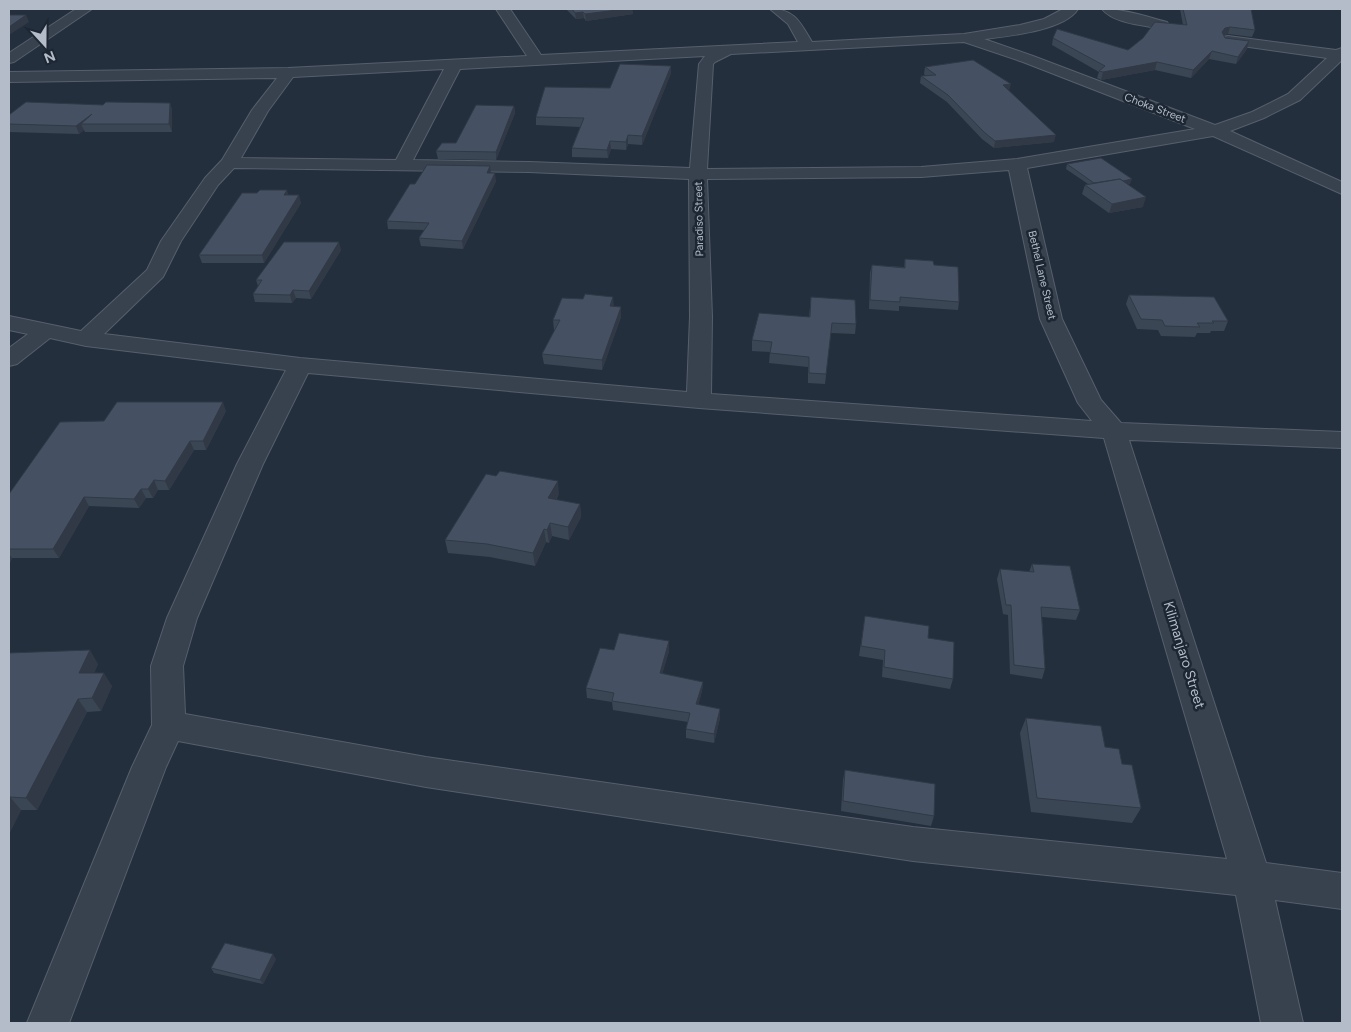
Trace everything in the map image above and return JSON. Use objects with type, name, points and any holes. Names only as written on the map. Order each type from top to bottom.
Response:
[{"type":"street","points":[[9,60],[85,9]]},
{"type":"street","points":[[503,9],[536,59]]},
{"type":"street","points":[[777,9],[793,22],[807,45]]},
{"type":"street","points":[[9,77],[288,73],[964,38],[1050,21],[1071,9]]},
{"type":"street","points":[[1109,9],[1122,16],[1162,25]]},
{"type":"street","name":"Choka Street","points":[[964,38],[1028,59],[1215,131],[1342,189]]},
{"type":"street","points":[[1228,40],[1341,54]]},
{"type":"street","points":[[9,46],[26,48]]},
{"type":"street","points":[[680,53],[706,64],[710,59],[729,50]]},
{"type":"street","points":[[229,163],[529,167],[698,174],[921,172],[1017,164],[1215,131],[1258,115],[1294,97],[1341,54]]},
{"type":"street","name":"Paradiso Street","points":[[699,401],[701,317],[698,174],[706,64]]},
{"type":"street","points":[[402,165],[454,65]]},
{"type":"street","points":[[86,339],[156,274],[171,241],[211,182],[229,163],[260,110],[288,73]]},
{"type":"street","name":"Bethel Lane Street","points":[[1017,164],[1051,319],[1090,403],[1114,431]]},
{"type":"street","points":[[9,323],[86,339],[300,365],[699,401],[1114,431],[1342,440]]},
{"type":"street","points":[[9,359],[45,331]]},
{"type":"street","points":[[48,1023],[150,767],[169,725],[167,666],[182,618],[250,464],[300,365]]},
{"type":"street","name":"Kilimanjaro Street","points":[[1114,431],[1252,879],[1282,1023]]},
{"type":"street","points":[[169,725],[426,772],[903,843],[1252,879],[1342,891]]},
{"type":"building","points":[[572,9],[625,9],[585,14],[583,12],[575,13]]},
{"type":"building","points":[[1183,9],[1251,9],[1255,30],[1225,28],[1222,32],[1225,38],[1249,41],[1238,57],[1212,51],[1193,70],[1157,62],[1103,72],[1099,71],[1105,66],[1053,38],[1057,29],[1128,50],[1143,38],[1155,22],[1187,25]]},
{"type":"building","points":[[9,15],[26,15],[9,27]]},
{"type":"building","points":[[973,60],[1011,84],[1003,85],[1056,135],[995,141],[948,95],[921,76],[936,75],[925,67]]},
{"type":"building","points":[[620,64],[671,66],[642,136],[628,135],[626,142],[610,141],[607,150],[572,148],[584,118],[536,117],[545,87],[610,88]]},
{"type":"building","points":[[26,102],[103,105],[106,102],[170,103],[169,124],[81,124],[92,114],[76,126],[9,124],[9,115]]},
{"type":"building","points":[[476,105],[514,106],[496,152],[436,151],[442,143],[456,143]]},
{"type":"building","points":[[1101,158],[1132,179],[1094,183],[1067,164]]},
{"type":"building","points":[[427,165],[490,166],[487,173],[495,173],[462,241],[419,238],[429,223],[387,221],[410,184],[415,184]]},
{"type":"building","points":[[1120,179],[1146,197],[1112,204],[1085,185]]},
{"type":"building","points":[[260,190],[287,190],[284,195],[299,195],[262,255],[199,255],[242,193],[257,193]]},
{"type":"building","points":[[284,242],[339,242],[309,291],[293,290],[290,295],[253,294],[262,280],[256,280]]},
{"type":"building","points":[[905,259],[933,261],[934,265],[958,267],[959,302],[900,297],[900,302],[870,300],[872,265],[905,268]]},
{"type":"building","points":[[585,294],[613,297],[610,306],[621,307],[602,360],[542,354],[560,320],[553,320],[562,298],[583,299]]},
{"type":"building","points":[[1129,295],[1214,297],[1228,321],[1197,323],[1200,327],[1165,326],[1162,320],[1141,319]]},
{"type":"building","points":[[811,297],[855,300],[856,324],[832,323],[826,374],[809,373],[809,357],[770,353],[772,342],[752,340],[759,313],[810,317]]},
{"type":"building","points":[[117,402],[223,402],[203,441],[190,441],[165,481],[154,480],[148,489],[141,489],[134,499],[84,497],[53,549],[9,549],[9,494],[60,422],[104,421]]},
{"type":"building","points":[[500,471],[558,481],[548,498],[580,504],[568,527],[550,523],[547,530],[544,529],[533,553],[487,544],[445,540],[486,474],[496,476]]},
{"type":"building","points":[[1032,564],[1070,566],[1080,610],[1041,607],[1045,669],[1014,665],[1011,605],[1006,605],[1000,569],[1034,572]]},
{"type":"building","points":[[865,616],[929,626],[928,638],[954,642],[953,679],[884,667],[885,650],[861,646]]},
{"type":"building","points":[[619,633],[669,641],[660,673],[703,682],[696,704],[720,709],[714,734],[686,729],[690,713],[612,701],[614,693],[586,688],[600,648],[614,650]]},
{"type":"building","points":[[90,650],[79,673],[104,673],[92,698],[78,699],[26,798],[10,797],[9,800],[9,653]]},
{"type":"building","points":[[1026,718],[1101,726],[1105,747],[1119,749],[1122,764],[1132,765],[1141,808],[1037,798]]},
{"type":"building","points":[[845,770],[935,784],[934,816],[843,801]]},
{"type":"building","points":[[225,943],[273,954],[260,980],[211,968]]}]
